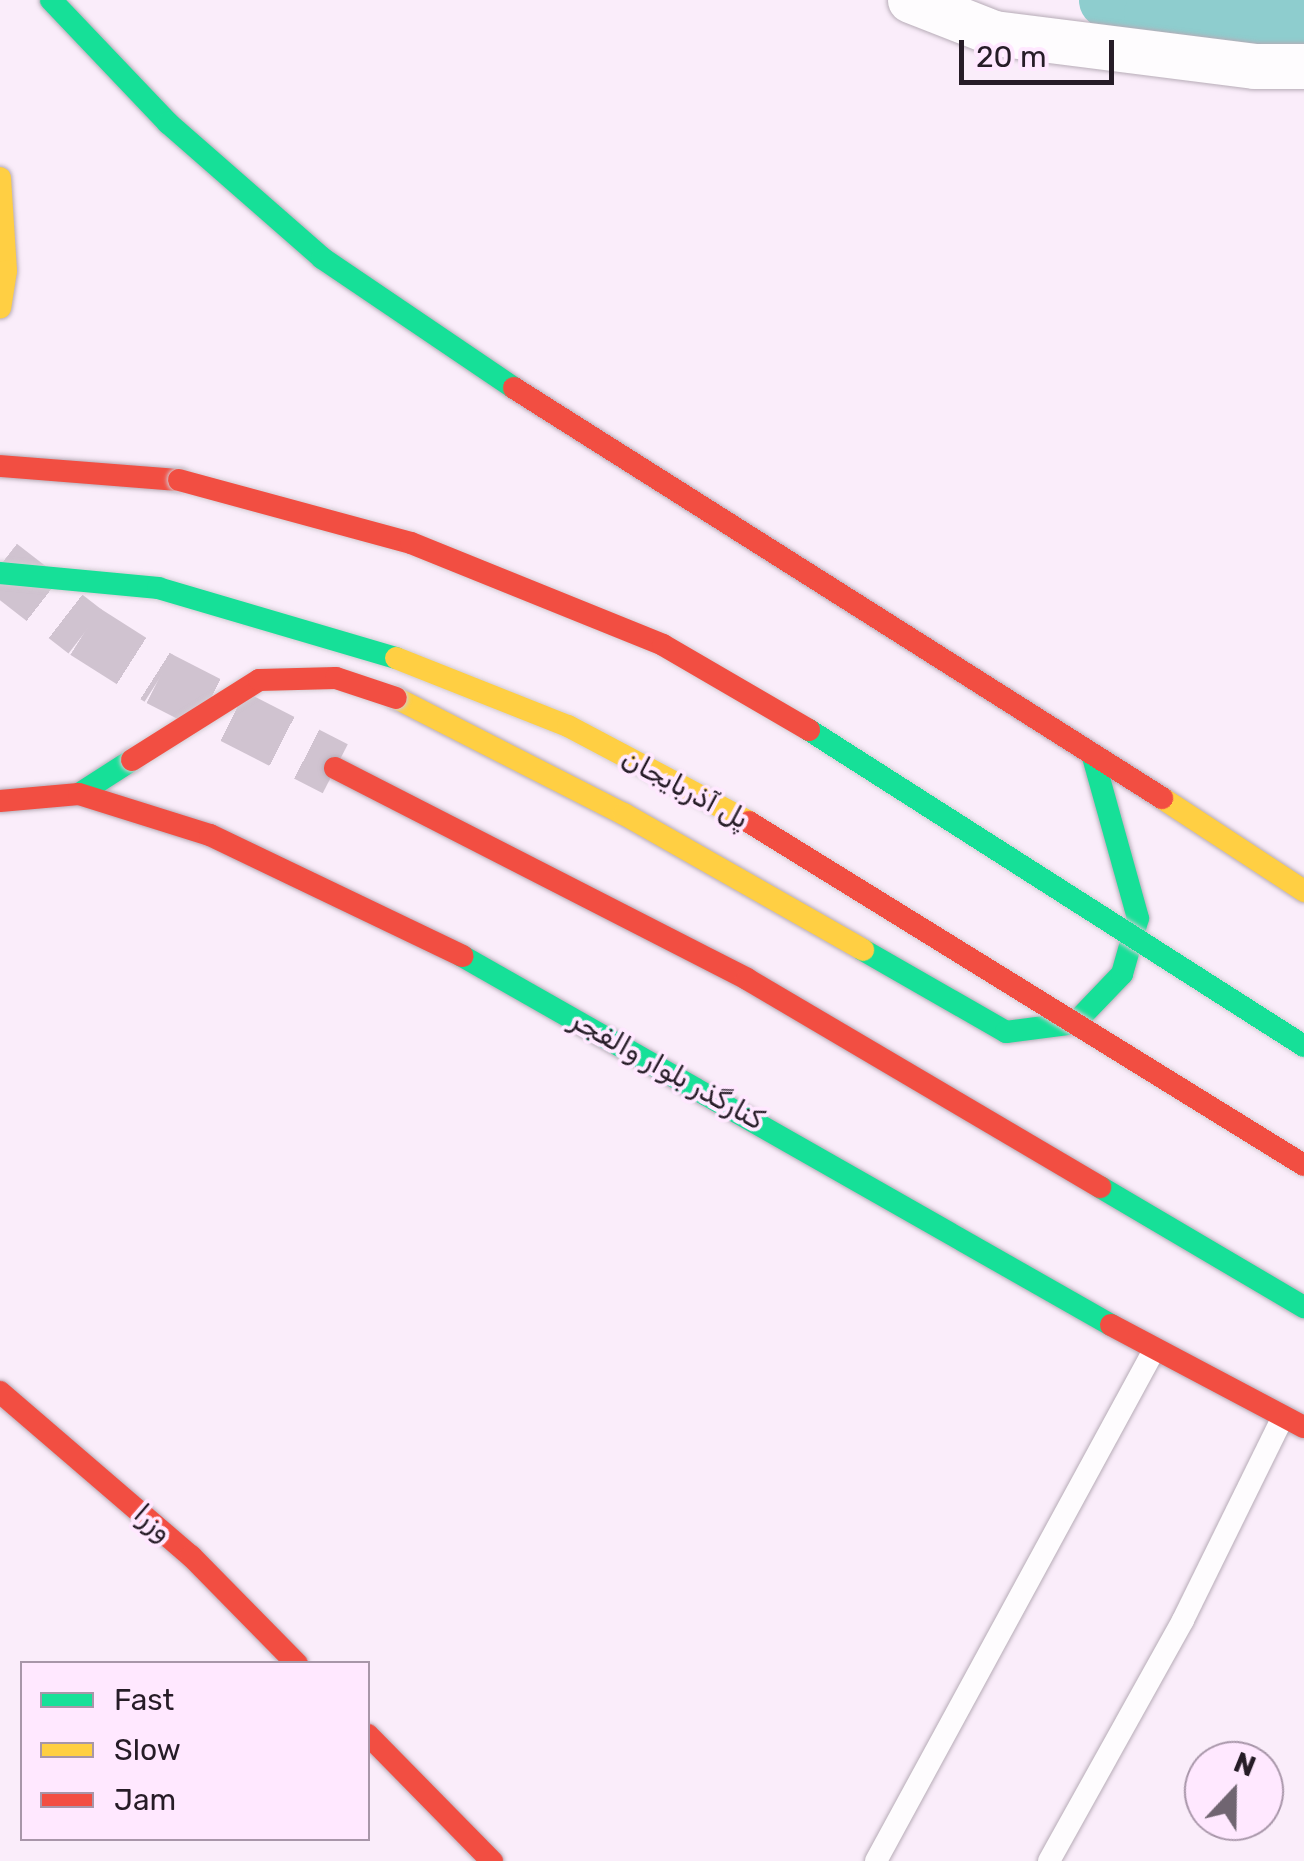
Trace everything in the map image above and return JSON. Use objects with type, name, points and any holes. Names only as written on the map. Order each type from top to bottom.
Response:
[{"type":"main road","points":[[51,0],[168,123],[322,258],[509,385],[851,596],[1092,757],[1304,890]]},
{"type":"main road","points":[[0,178],[6,271],[0,308]]},
{"type":"main road","points":[[0,466],[180,480],[411,544],[664,644],[877,770],[1304,1046]]},
{"type":"main road","name":"پل آذربایجان","points":[[0,573],[158,588],[375,650],[568,726],[747,821],[1304,1165]]},
{"type":"main road","points":[[78,794],[259,680],[336,678],[396,698],[624,814],[1006,1032],[1075,1024],[1122,974],[1138,918],[1092,757]]},
{"type":"main road","points":[[335,768],[747,979],[1304,1307]]},
{"type":"main road","name":"کنارگذر بلوار والفجر","points":[[0,800],[78,794],[210,835],[400,922],[1154,1350],[1293,1422]]},
{"type":"main road","name":"وزرا","points":[[0,1392],[192,1556],[295,1661]]},
{"type":"main road","points":[[370,1737],[492,1861]]},
{"type":"street","points":[[910,0],[994,33],[1254,66],[1304,66]]},
{"type":"lane","points":[[876,1861],[1154,1350]]},
{"type":"lane","points":[[1049,1861],[1293,1422]]},
{"type":"waterway","points":[[1106,0],[1151,13],[1304,20]]},
{"type":"tunnel","points":[[0,565],[85,631],[159,678],[335,768]]},
{"type":"traffic: fast","points":[[51,0],[168,123],[322,258],[514,388]]},
{"type":"traffic: fast","points":[[0,573],[158,588],[396,658]]},
{"type":"traffic: fast","points":[[809,730],[1304,1046]]},
{"type":"traffic: fast","points":[[863,950],[1006,1032],[1075,1023],[1122,974],[1138,918],[1093,757]]},
{"type":"traffic: fast","points":[[79,794],[132,760]]},
{"type":"traffic: fast","points":[[462,956],[1111,1325]]},
{"type":"traffic: fast","points":[[1100,1187],[1304,1307]]},
{"type":"traffic: slow","points":[[0,178],[6,271],[0,308]]},
{"type":"traffic: slow","points":[[396,658],[568,726],[749,822]]},
{"type":"traffic: slow","points":[[396,698],[624,814],[863,950]]},
{"type":"traffic: slow","points":[[1162,798],[1304,891]]},
{"type":"traffic: jam","points":[[514,388],[1162,798]]},
{"type":"traffic: jam","points":[[0,466],[179,480]]},
{"type":"traffic: jam","points":[[179,480],[411,543],[663,645],[809,730]]},
{"type":"traffic: jam","points":[[132,760],[259,680],[336,678],[396,698]]},
{"type":"traffic: jam","points":[[335,768],[747,979],[1100,1187]]},
{"type":"traffic: jam","points":[[0,801],[79,794],[210,835],[462,956]]},
{"type":"traffic: jam","points":[[749,822],[1304,1165]]},
{"type":"traffic: jam","points":[[1111,1325],[1304,1427]]},
{"type":"traffic: jam","points":[[0,1392],[191,1556],[294,1661]]},
{"type":"traffic: jam","points":[[370,1737],[492,1861]]}]
